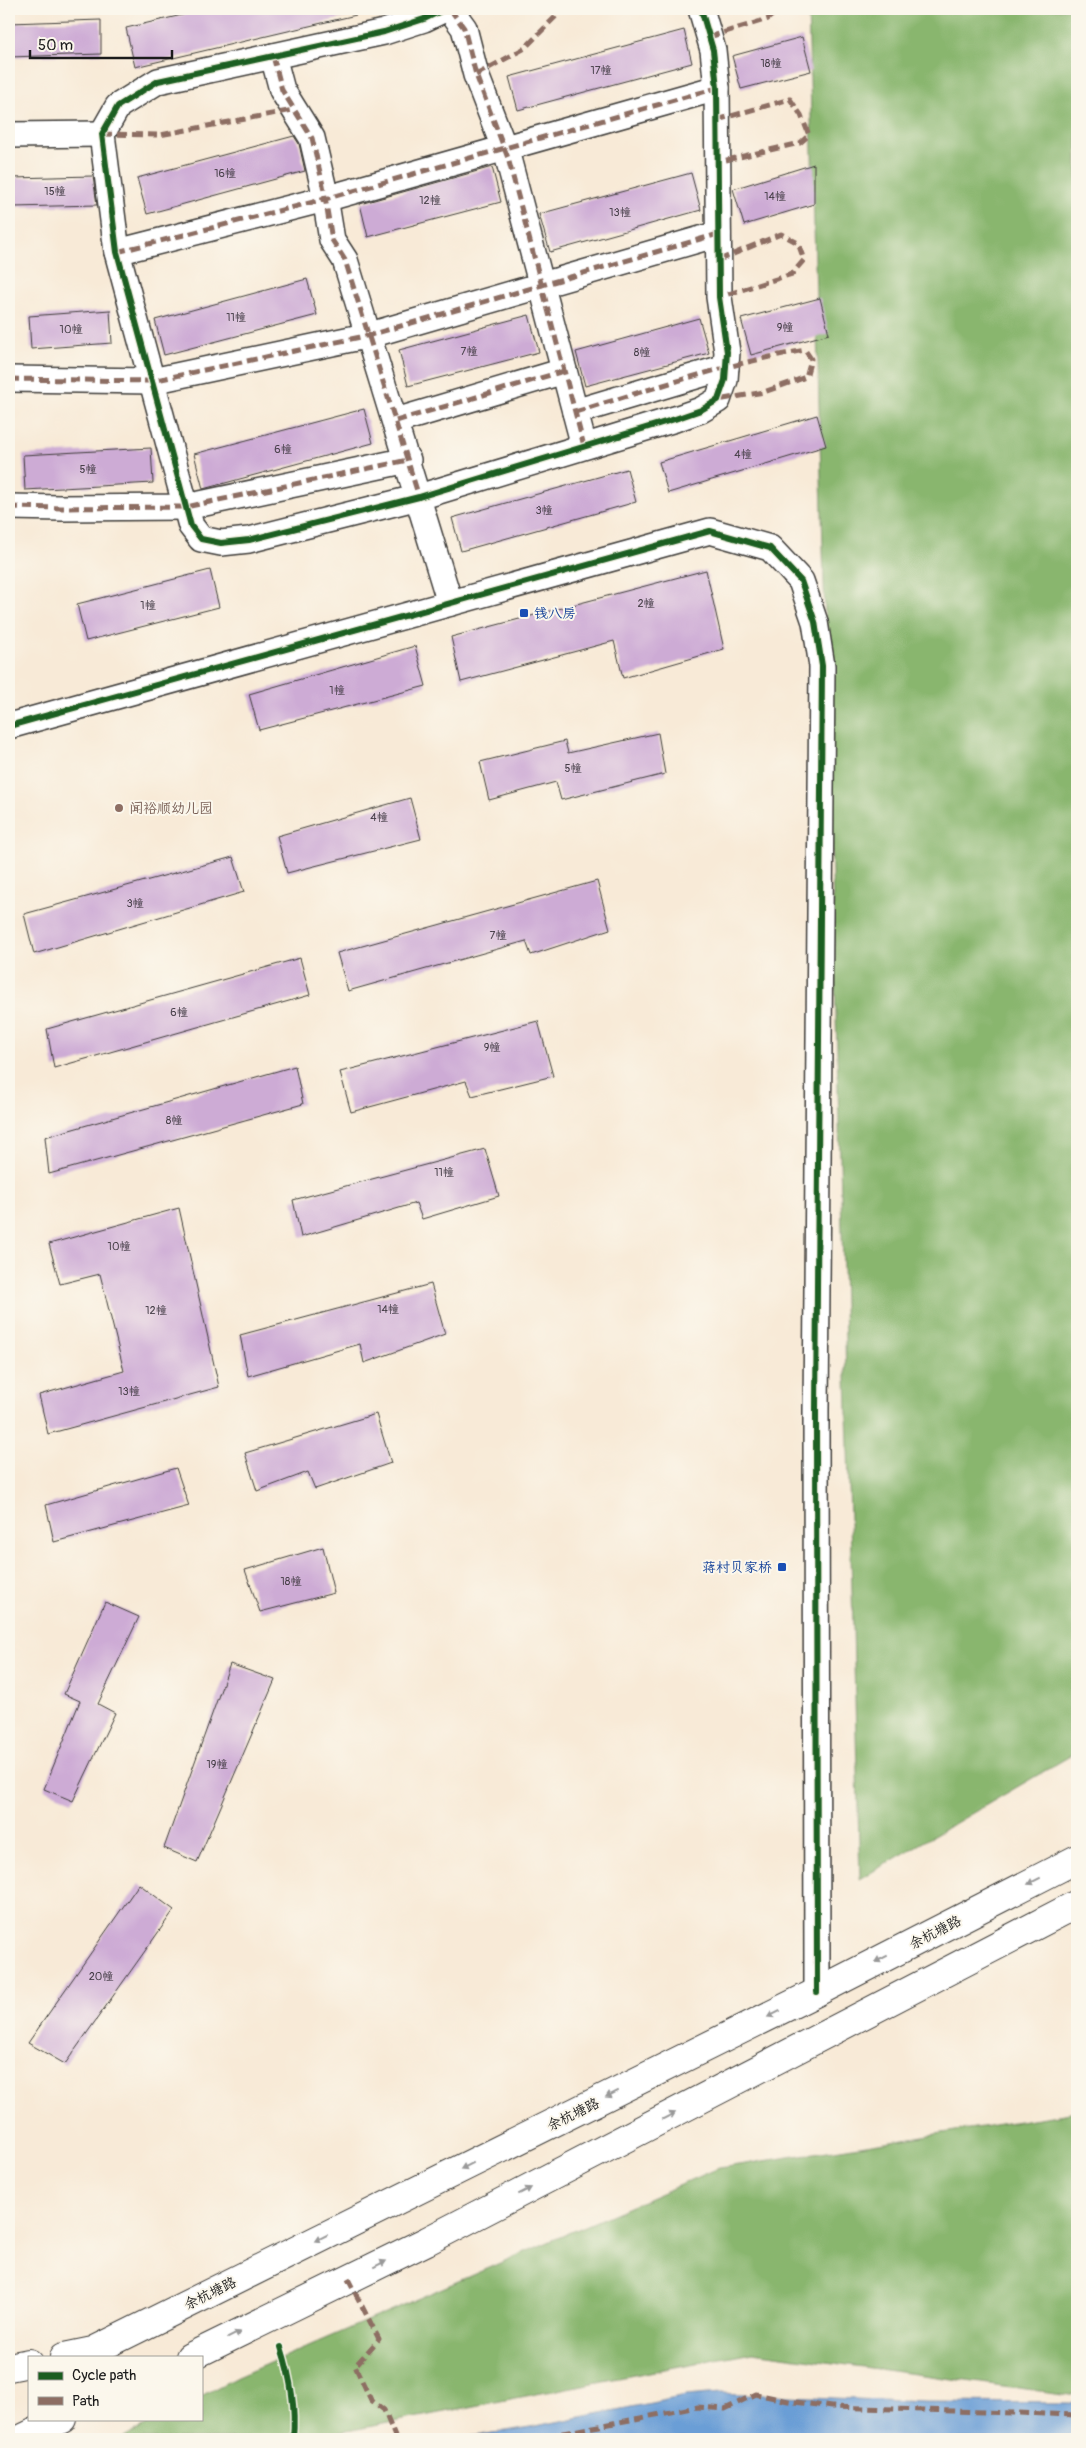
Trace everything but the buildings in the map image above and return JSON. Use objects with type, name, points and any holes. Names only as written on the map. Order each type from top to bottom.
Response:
[{"type":"main road","name":"余杭塘路","points":[[69,2356],[93,2351],[817,1992],[1077,1859]]},
{"type":"main road","points":[[192,2356],[427,2241],[1077,1904]]},
{"type":"main road","points":[[9,2367],[28,2363]]},
{"type":"main road","points":[[21,2439],[60,2420]]},
{"type":"street","points":[[445,9],[424,19],[384,32],[158,81],[118,106],[102,134],[117,252],[190,526],[201,538],[221,543],[249,540],[419,497],[701,410],[718,400],[726,380],[727,352],[720,309],[717,88],[713,50],[701,9]]},
{"type":"street","points":[[450,9],[464,28],[476,75],[504,147],[584,446]]},
{"type":"street","points":[[273,56],[282,90],[312,138],[332,240],[346,260],[450,604]]},
{"type":"street","points":[[117,252],[325,198],[717,88]]},
{"type":"street","points":[[9,135],[102,134]]},
{"type":"street","points":[[9,378],[152,381],[370,335],[718,234]]},
{"type":"street","points":[[575,412],[726,367]]},
{"type":"street","points":[[396,421],[564,372]]},
{"type":"street","points":[[9,507],[186,507],[408,460]]},
{"type":"street","points":[[9,726],[710,531],[770,548],[801,581],[816,622],[822,666],[816,1412],[817,1992]]},
{"type":"green space","points":[[808,9],[1077,9],[1077,1752],[860,1879]]},
{"type":"green space","points":[[1077,2112],[1077,2396],[752,2352],[306,2439],[121,2439],[156,2420],[202,2420],[202,2395],[237,2377],[719,2168]]},
{"type":"water","points":[[720,2393],[925,2402],[1077,2403],[1077,2439],[454,2439],[531,2427],[686,2396]]},
{"type":"marked path","points":[[450,9],[464,28],[476,75],[508,158],[584,446]]},
{"type":"marked path","points":[[476,75],[525,48],[563,9]]},
{"type":"marked path","points":[[709,37],[768,19],[779,9]]},
{"type":"marked path","points":[[273,56],[282,90],[312,138],[323,185],[332,240],[345,260],[419,497]]},
{"type":"marked path","points":[[117,252],[325,199],[717,88]]},
{"type":"marked path","points":[[717,120],[790,99],[801,115],[809,135],[800,143],[718,162]]},
{"type":"marked path","points":[[102,134],[160,135],[293,110]]},
{"type":"marked path","points":[[9,379],[152,381],[370,335],[718,234]]},
{"type":"marked path","points":[[719,260],[781,234],[798,243],[804,260],[792,274],[719,297]]},
{"type":"marked path","points":[[575,412],[746,362],[805,350],[811,359],[806,377],[764,392],[718,400]]},
{"type":"marked path","points":[[396,421],[564,371]]},
{"type":"marked path","points":[[9,507],[186,507],[408,460]]},
{"type":"marked path","points":[[348,2279],[379,2339],[355,2366],[371,2400],[384,2410],[396,2439]]},
{"type":"marked path","points":[[532,2439],[697,2407],[725,2409],[756,2394],[831,2407],[1077,2415]]},
{"type":"cycle path","points":[[445,9],[424,19],[384,32],[158,81],[118,106],[102,134],[117,252],[191,526],[201,539],[221,543],[249,540],[419,497],[675,419],[701,410],[718,400],[725,380],[727,352],[719,297],[717,88],[713,50],[701,9]]},
{"type":"cycle path","points":[[9,726],[710,531],[770,548],[801,581],[815,622],[822,666],[816,1412],[817,1992]]},
{"type":"cycle path","points":[[281,2347],[292,2393],[294,2415],[293,2439]]},
{"type":"place","name":"钱八房","points":[[524,613]]},
{"type":"place","name":"闻裕顺幼儿园","points":[[119,808]]},
{"type":"place","name":"蒋村贝家桥","points":[[782,1567]]}]
